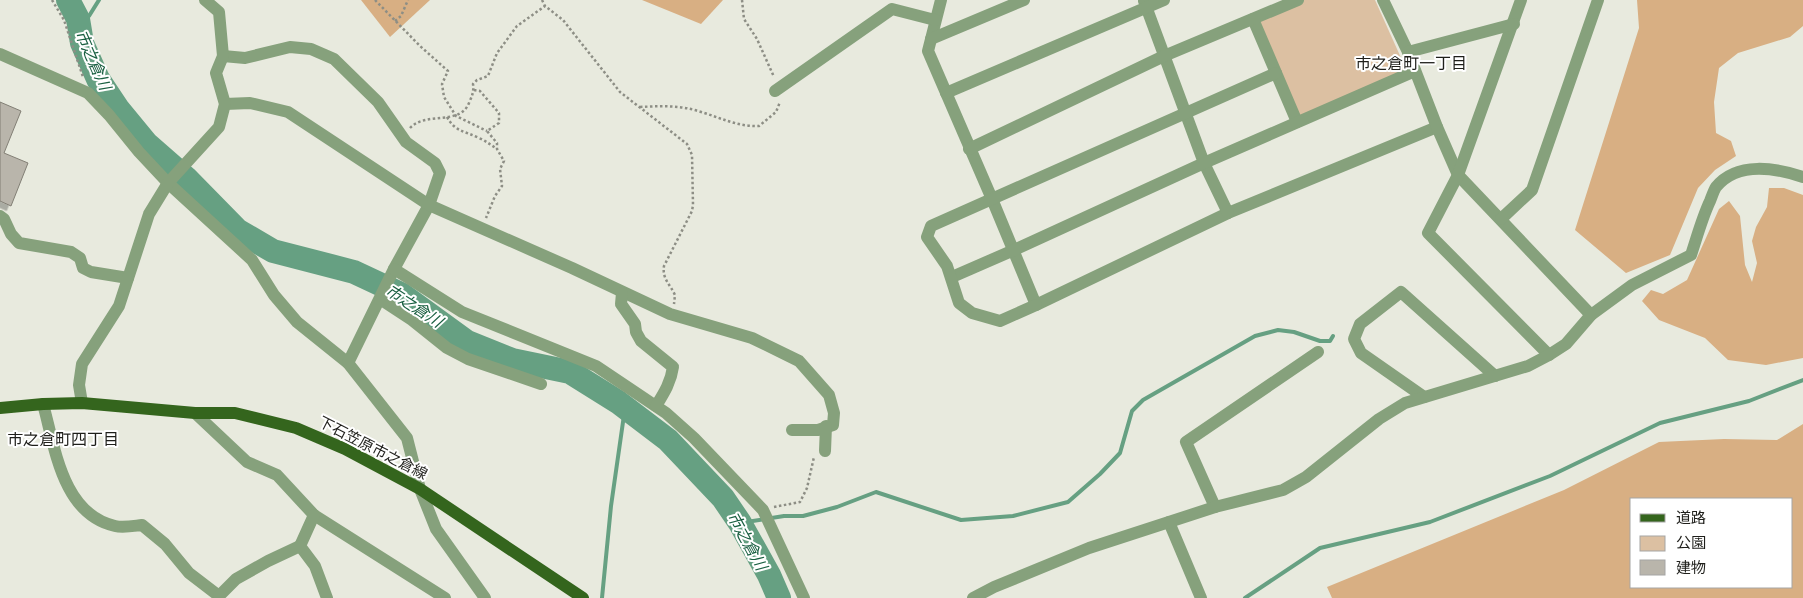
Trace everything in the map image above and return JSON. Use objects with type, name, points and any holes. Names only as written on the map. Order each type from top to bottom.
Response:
[{"type":"main road","name":"下石笠原市之倉線","points":[[0,408],[82,403],[195,413],[235,413],[296,428],[345,449],[420,489],[583,598]]},
{"type":"street","points":[[82,403],[79,385],[82,364],[119,306],[149,214],[168,183],[219,127],[225,104],[216,73],[223,56],[219,12],[205,0]]},
{"type":"street","points":[[941,0],[928,51],[1036,305]]},
{"type":"street","points":[[931,39],[1024,0]]},
{"type":"street","points":[[946,93],[1145,4],[1164,0]]},
{"type":"street","points":[[969,149],[1164,56],[1298,0]]},
{"type":"street","points":[[1521,0],[1514,24],[1458,174],[1428,233],[1549,355]]},
{"type":"street","points":[[1501,219],[1532,190],[1598,0]]},
{"type":"street","points":[[1386,1],[1458,174],[1591,315]]},
{"type":"street","points":[[1145,4],[1204,163],[1228,213]]},
{"type":"street","points":[[777,89],[892,8],[935,20]]},
{"type":"street","points":[[1253,19],[1297,122]]},
{"type":"street","points":[[1408,52],[1514,24]]},
{"type":"street","points":[[223,56],[245,58],[290,46],[311,49],[334,59],[378,102],[406,142],[435,163],[440,173],[429,205],[394,269],[348,363]]},
{"type":"street","points":[[0,54],[88,93],[168,183],[252,260],[274,295],[297,322],[348,363],[407,438],[420,489],[436,529],[485,598]]},
{"type":"street","points":[[952,276],[1415,71]]},
{"type":"street","points":[[1276,73],[931,226],[927,237],[952,276],[959,303],[972,313],[1000,321],[1228,213],[1437,127]]},
{"type":"street","points":[[225,104],[250,103],[288,112],[429,205],[572,268],[670,314],[752,338],[799,361],[829,396],[834,413],[833,425],[818,430],[792,430]]},
{"type":"street","points":[[973,598],[994,587],[1089,548],[1215,507],[1283,490],[1306,477],[1379,419],[1405,403],[1528,366],[1566,344],[1591,315],[1632,285],[1691,255],[1704,214],[1716,187],[1732,174],[1756,168],[1789,172],[1803,177]]},
{"type":"street","points":[[0,216],[4,219],[11,234],[19,243],[71,252],[80,258],[83,268],[91,272],[128,278]]},
{"type":"street","points":[[394,269],[462,312],[596,366],[666,413],[694,438],[763,510],[804,598]]},
{"type":"street","points":[[1424,398],[1361,353],[1354,339],[1360,324],[1401,292],[1495,376]]},
{"type":"street","points":[[622,293],[621,304],[635,324],[636,332],[641,341],[673,367],[672,378],[656,406]]},
{"type":"street","points":[[380,299],[412,320],[447,348],[468,359],[541,384]]},
{"type":"street","points":[[1215,507],[1186,442],[1318,352]]},
{"type":"street","points":[[43,404],[61,469],[73,495],[89,515],[115,526],[142,525],[165,544],[189,573],[218,597],[236,579],[300,546],[314,515]]},
{"type":"street","points":[[195,413],[247,462],[277,475],[314,515],[445,598]]},
{"type":"street","points":[[820,451],[826,426]]},
{"type":"street","points":[[1169,522],[1202,598]]},
{"type":"street","points":[[300,546],[315,566],[327,598]]},
{"type":"path","points":[[52,0],[64,20],[88,93]]},
{"type":"path","points":[[376,0],[420,46],[448,70],[442,84],[444,97],[456,116],[488,131],[497,143],[497,149]]},
{"type":"path","points":[[395,21],[402,16],[408,0]]},
{"type":"path","points":[[542,0],[545,6],[563,20],[620,92],[687,144],[692,155],[692,211],[664,266],[663,272],[664,278],[676,295],[670,314]]},
{"type":"path","points":[[638,107],[663,105],[696,110],[741,125],[758,126],[776,112],[780,102],[777,89],[756,40],[744,19],[742,0]]},
{"type":"path","points":[[402,137],[412,125],[421,121],[456,116],[467,109],[474,90],[473,84],[477,80],[488,76],[497,53],[517,26],[545,6]]},
{"type":"path","points":[[474,90],[480,91],[499,113],[499,123],[488,131]]},
{"type":"path","points":[[447,117],[452,126],[481,138],[497,149],[504,161],[500,169],[502,186],[495,196],[481,228]]},
{"type":"path","points":[[763,510],[800,502],[820,451]]},
{"type":"green space","points":[[1300,0],[1375,0],[1406,69],[1301,119],[1257,17]]},
{"type":"shaded area","points":[[361,0],[430,0],[390,37]]},
{"type":"shaded area","points":[[642,0],[723,0],[701,24]]},
{"type":"shaded area","points":[[1637,0],[1803,0],[1803,26],[1790,37],[1738,53],[1719,68],[1714,102],[1716,133],[1731,141],[1736,156],[1715,170],[1698,188],[1670,255],[1626,273],[1575,230],[1639,28]]},
{"type":"shaded area","points":[[1769,188],[1784,188],[1803,195],[1803,358],[1766,365],[1728,360],[1705,338],[1659,320],[1642,301],[1651,290],[1663,294],[1687,280],[1719,209],[1729,201],[1740,216],[1745,265],[1752,282],[1757,263],[1752,241],[1756,227],[1767,207]]},
{"type":"shaded area","points":[[1803,424],[1803,598],[1332,598],[1327,587],[1564,490],[1659,442],[1724,439],[1777,440]]},
{"type":"building","points":[[0,102],[21,111],[4,153],[28,163],[11,206],[0,201]]},
{"type":"waterway","name":"市之倉川","points":[[68,0],[78,19],[82,43],[98,79],[118,109],[146,143],[186,178],[237,230],[273,251],[354,272],[401,294],[467,342],[512,360],[570,372],[618,402],[668,440],[723,498],[740,523],[769,575],[779,598]]},
{"type":"waterway","points":[[78,19],[89,16],[99,0]]},
{"type":"waterway","points":[[740,523],[784,516],[803,516],[837,507],[876,492],[961,520],[1013,516],[1068,502],[1100,474],[1120,453],[1132,411],[1143,400],[1255,336],[1278,330],[1294,332],[1320,341],[1330,341],[1333,336]]},
{"type":"waterway","points":[[1245,598],[1320,548],[1430,522],[1550,476],[1660,423],[1749,401],[1803,380]]},
{"type":"waterway","points":[[602,598],[611,506],[625,408]]},
{"type":"district","name":"市之倉町一丁目","points":[[1411,63]]},
{"type":"district","name":"市之倉町四丁目","points":[[63,439]]}]
